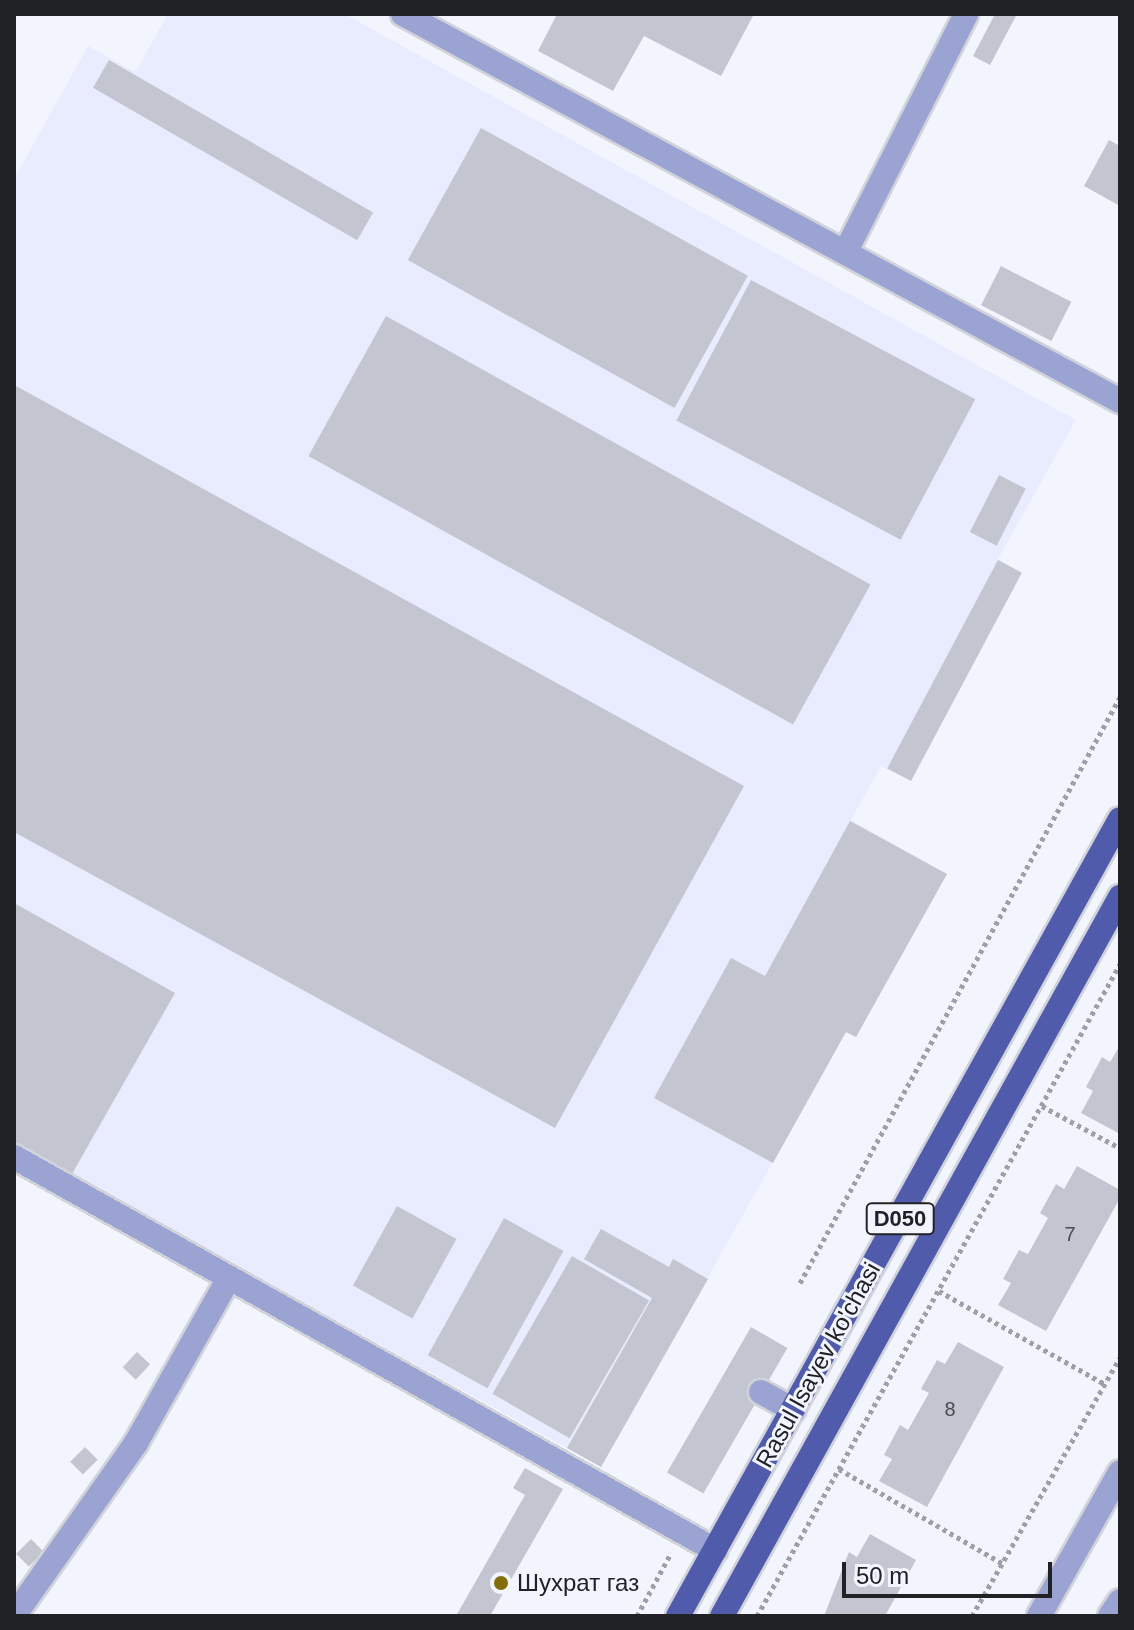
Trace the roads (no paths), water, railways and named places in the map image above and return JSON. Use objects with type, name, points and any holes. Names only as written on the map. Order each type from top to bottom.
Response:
[{"type":"main road","name":"Rasul Isayev ko'chasi","points":[[678,1616],[1120,819]]},
{"type":"main road","name":"Rasul Isayev ko'chasi","points":[[722,1616],[1120,897]]},
{"type":"street","points":[[403,14],[1120,401]]},
{"type":"street","points":[[846,251],[966,14]]},
{"type":"street","points":[[14,1157],[715,1550]]},
{"type":"street","points":[[14,1616],[136,1443],[229,1278]]},
{"type":"street","points":[[761,1392],[793,1410]]},
{"type":"street","points":[[1039,1616],[1120,1472]]},
{"type":"street","points":[[1110,1616],[1120,1601]]},
{"type":"place","name":"Шухрат газ","points":[[501,1583]]}]
